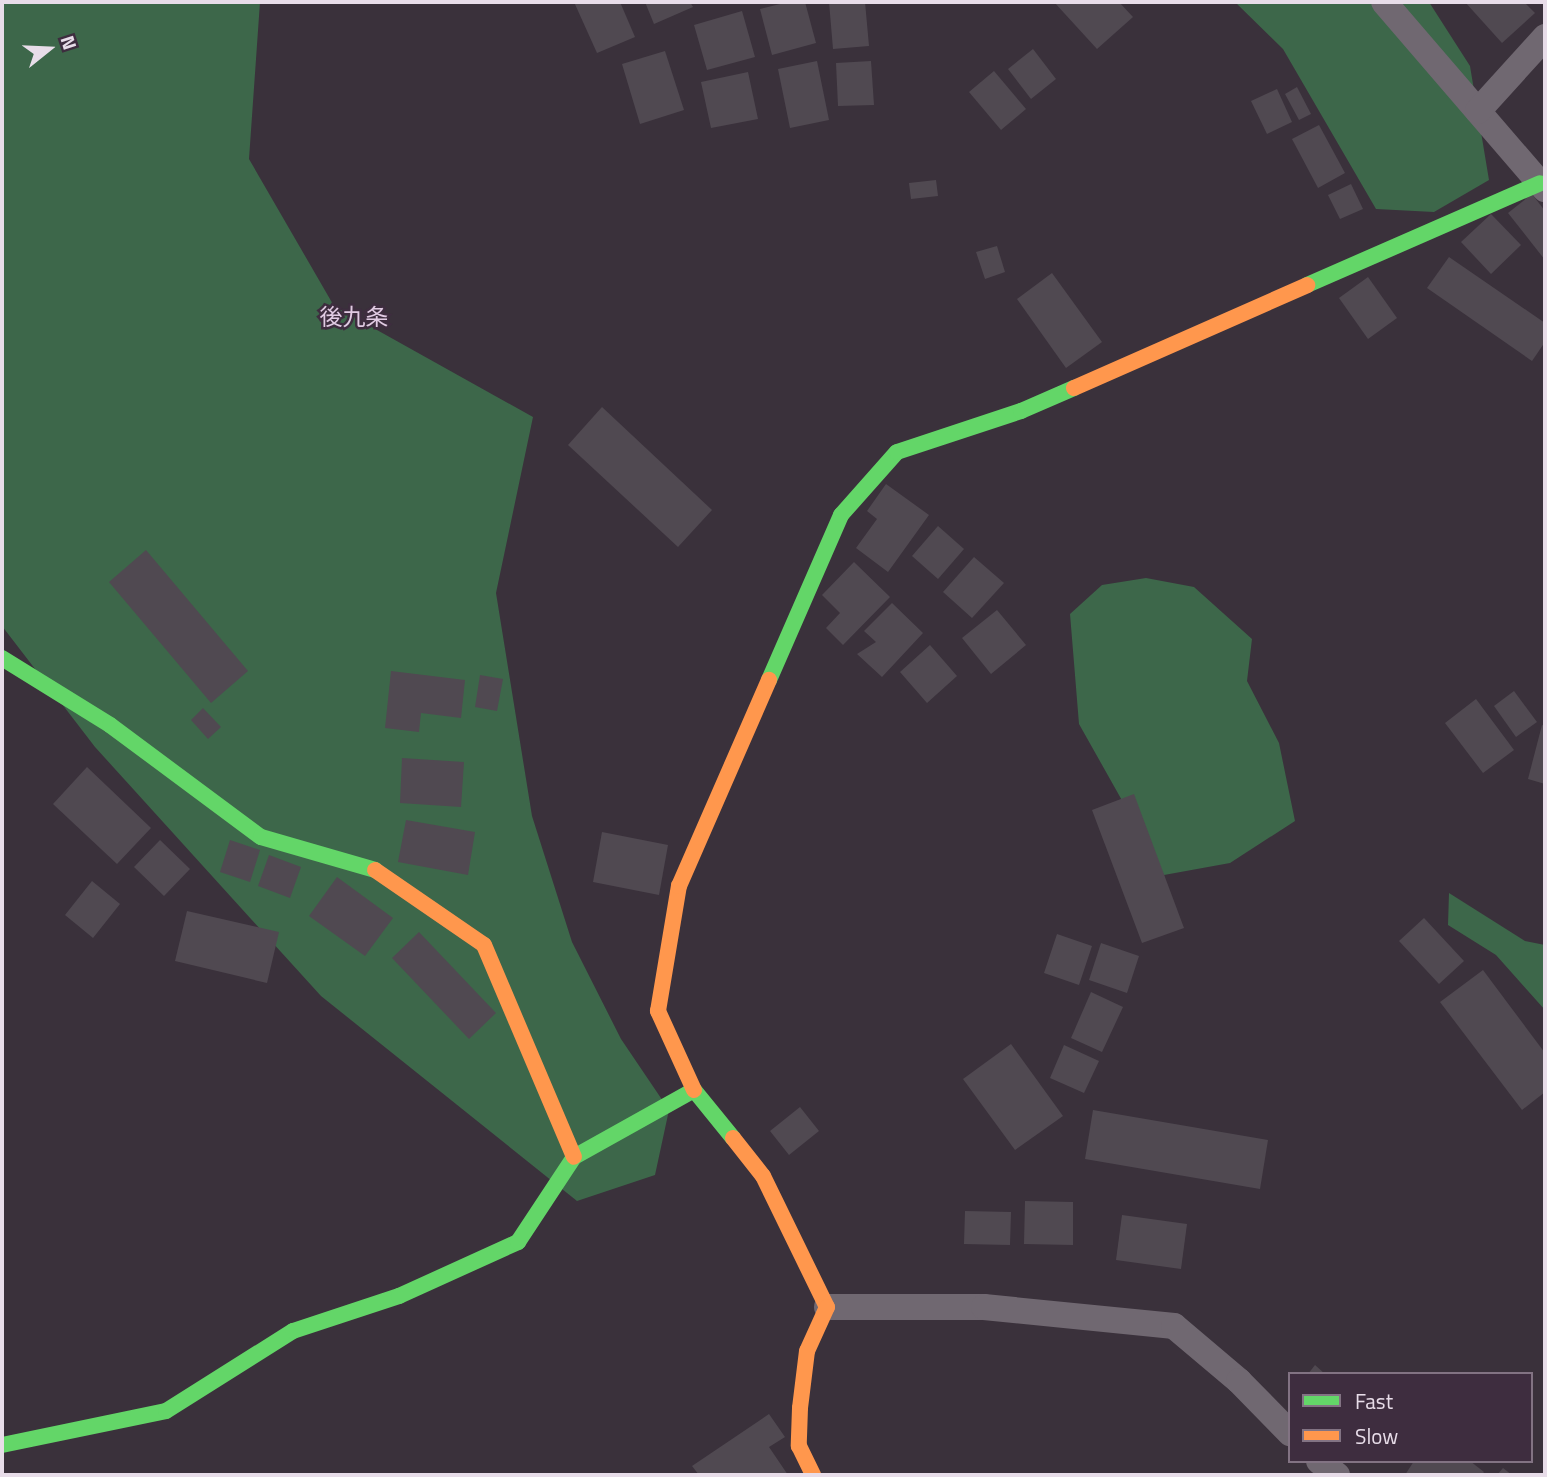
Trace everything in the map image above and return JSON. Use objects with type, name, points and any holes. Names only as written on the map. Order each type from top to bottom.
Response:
[{"type":"street","points":[[827,1307],[763,1176],[695,1090],[658,1011],[678,886],[841,515],[897,452],[1021,411],[1543,186],[1384,2]]},
{"type":"street","points":[[1478,111],[1545,37]]},
{"type":"street","points":[[2,658],[110,725],[261,837],[370,867],[484,945],[573,1157]]},
{"type":"street","points":[[2,1445],[166,1411],[293,1331],[399,1296],[519,1242],[573,1157],[695,1090]]},
{"type":"street","points":[[827,1307],[984,1307],[1174,1326],[1239,1381],[1288,1431]]},
{"type":"street","points":[[813,1475],[799,1446],[800,1408],[807,1351],[827,1307]]},
{"type":"street","points":[[1322,1463],[1337,1475]]},
{"type":"green space","points":[[2,2],[260,2],[249,159],[334,306],[533,417],[496,593],[532,816],[572,942],[621,1039],[669,1110],[655,1175],[577,1201],[321,996],[95,747],[2,626]]},
{"type":"green space","points":[[1235,2],[1429,2],[1470,66],[1489,180],[1434,212],[1376,209],[1283,49]]},
{"type":"green space","points":[[1146,578],[1194,587],[1252,639],[1247,681],[1279,743],[1295,821],[1230,863],[1164,875],[1079,724],[1070,614],[1102,585]]},
{"type":"green space","points":[[1449,893],[1525,941],[1545,945],[1545,1010],[1496,955],[1448,925]]},
{"type":"building","points":[[574,2],[620,2],[635,37],[597,53]]},
{"type":"building","points":[[645,2],[690,2],[693,7],[654,24]]},
{"type":"building","points":[[788,2],[805,2],[816,43],[772,55],[760,9]]},
{"type":"building","points":[[829,2],[865,2],[869,46],[833,49]]},
{"type":"building","points":[[1054,2],[1119,2],[1133,17],[1097,49]]},
{"type":"building","points":[[1465,2],[1524,2],[1535,13],[1502,43]]},
{"type":"building","points":[[742,11],[755,57],[707,70],[694,25]]},
{"type":"building","points":[[1033,49],[1056,79],[1031,99],[1008,69]]},
{"type":"building","points":[[665,51],[684,110],[640,124],[622,64]]},
{"type":"building","points":[[817,61],[829,120],[790,128],[778,69]]},
{"type":"building","points":[[871,61],[874,105],[838,106],[836,63]]},
{"type":"building","points":[[994,71],[1026,109],[1001,130],[969,92]]},
{"type":"building","points":[[748,72],[758,119],[711,128],[701,82]]},
{"type":"building","points":[[1297,87],[1311,114],[1299,120],[1285,94]]},
{"type":"building","points":[[1277,89],[1292,122],[1267,134],[1251,101]]},
{"type":"building","points":[[1319,125],[1345,173],[1318,188],[1292,139]]},
{"type":"building","points":[[936,180],[938,196],[911,199],[909,183]]},
{"type":"building","points":[[1351,184],[1363,209],[1340,219],[1328,195]]},
{"type":"building","points":[[1532,194],[1545,211],[1545,260],[1508,213]]},
{"type":"building","points":[[1491,214],[1521,245],[1491,274],[1461,242]]},
{"type":"building","points":[[997,246],[1005,272],[985,279],[976,252]]},
{"type":"building","points":[[1449,257],[1545,323],[1545,342],[1532,361],[1427,288]]},
{"type":"building","points":[[1052,273],[1102,342],[1066,368],[1017,299]]},
{"type":"building","points":[[1368,277],[1397,318],[1368,339],[1339,298]]},
{"type":"building","points":[[602,407],[712,510],[678,547],[568,445]]},
{"type":"building","points":[[886,484],[929,515],[888,572],[856,548],[877,519],[867,511]]},
{"type":"building","points":[[938,526],[964,549],[938,579],[912,556]]},
{"type":"building","points":[[146,550],[248,671],[211,703],[109,582]]},
{"type":"building","points":[[974,557],[1004,583],[972,618],[943,592]]},
{"type":"building","points":[[854,562],[890,597],[843,645],[826,628],[840,613],[822,595]]},
{"type":"building","points":[[892,603],[923,633],[882,677],[857,654],[876,642],[864,631]]},
{"type":"building","points":[[997,610],[1026,645],[991,674],[962,638]]},
{"type":"building","points":[[930,645],[957,676],[927,703],[900,672]]},
{"type":"building","points":[[391,671],[465,680],[461,718],[421,713],[419,732],[385,728]]},
{"type":"building","points":[[480,675],[503,679],[497,711],[475,707]]},
{"type":"building","points":[[1514,691],[1537,722],[1516,737],[1494,706]]},
{"type":"building","points":[[1476,699],[1514,750],[1483,773],[1445,723]]},
{"type":"building","points":[[203,708],[221,727],[208,739],[191,720]]},
{"type":"building","points":[[1542,725],[1545,726],[1545,784],[1528,779]]},
{"type":"building","points":[[402,758],[464,762],[461,807],[400,803]]},
{"type":"building","points":[[87,767],[151,828],[117,864],[53,804]]},
{"type":"building","points":[[1134,794],[1184,928],[1142,943],[1092,810]]},
{"type":"building","points":[[406,820],[475,832],[468,875],[398,862]]},
{"type":"building","points":[[602,832],[668,845],[659,895],[593,882]]},
{"type":"building","points":[[160,840],[190,869],[164,896],[134,867]]},
{"type":"building","points":[[230,840],[260,850],[250,882],[220,872]]},
{"type":"building","points":[[269,855],[301,867],[290,898],[258,886]]},
{"type":"building","points":[[337,877],[393,918],[365,956],[309,916]]},
{"type":"building","points":[[92,881],[120,904],[93,938],[65,915]]},
{"type":"building","points":[[187,911],[279,932],[267,983],[175,961]]},
{"type":"building","points":[[1424,918],[1464,961],[1439,984],[1399,941]]},
{"type":"building","points":[[419,932],[496,1013],[469,1039],[392,958]]},
{"type":"building","points":[[1057,934],[1092,946],[1079,985],[1044,973]]},
{"type":"building","points":[[1101,943],[1139,956],[1127,993],[1089,980]]},
{"type":"building","points":[[1483,970],[1545,1053],[1545,1092],[1522,1110],[1440,1002]]},
{"type":"building","points":[[1091,992],[1123,1007],[1102,1052],[1071,1038]]},
{"type":"building","points":[[1011,1044],[1063,1116],[1015,1150],[963,1079]]},
{"type":"building","points":[[1064,1045],[1099,1061],[1084,1093],[1050,1078]]},
{"type":"building","points":[[800,1107],[819,1131],[789,1155],[770,1131]]},
{"type":"building","points":[[1093,1110],[1268,1140],[1260,1189],[1085,1159]]},
{"type":"building","points":[[1025,1201],[1073,1202],[1073,1245],[1024,1244]]},
{"type":"building","points":[[965,1211],[1011,1212],[1010,1245],[964,1244]]},
{"type":"building","points":[[1122,1215],[1187,1224],[1181,1269],[1116,1260]]},
{"type":"building","points":[[1315,1365],[1323,1372],[1310,1372]]},
{"type":"building","points":[[769,1414],[785,1437],[769,1447],[788,1475],[699,1475],[692,1466]]},
{"type":"building","points":[[1413,1463],[1473,1463],[1484,1472],[1482,1475],[1405,1475]]},
{"type":"building","points":[[1503,1468],[1512,1475],[1497,1475]]},
{"type":"traffic: fast","points":[[1307,285],[1540,183]]},
{"type":"traffic: fast","points":[[769,680],[841,515],[897,452],[1021,411],[1074,388]]},
{"type":"traffic: fast","points":[[2,658],[110,725],[261,837],[375,870]]},
{"type":"traffic: fast","points":[[2,1445],[166,1411],[293,1331],[399,1296],[518,1242],[574,1157],[694,1090],[733,1138]]},
{"type":"traffic: slow","points":[[1074,388],[1307,285]]},
{"type":"traffic: slow","points":[[694,1090],[658,1011],[679,886],[769,680]]},
{"type":"traffic: slow","points":[[375,870],[484,945],[574,1157]]},
{"type":"traffic: slow","points":[[733,1138],[763,1176],[827,1307],[807,1351],[800,1408],[799,1446],[813,1475]]},
{"type":"district","name":"後九条","points":[[354,317]]}]
